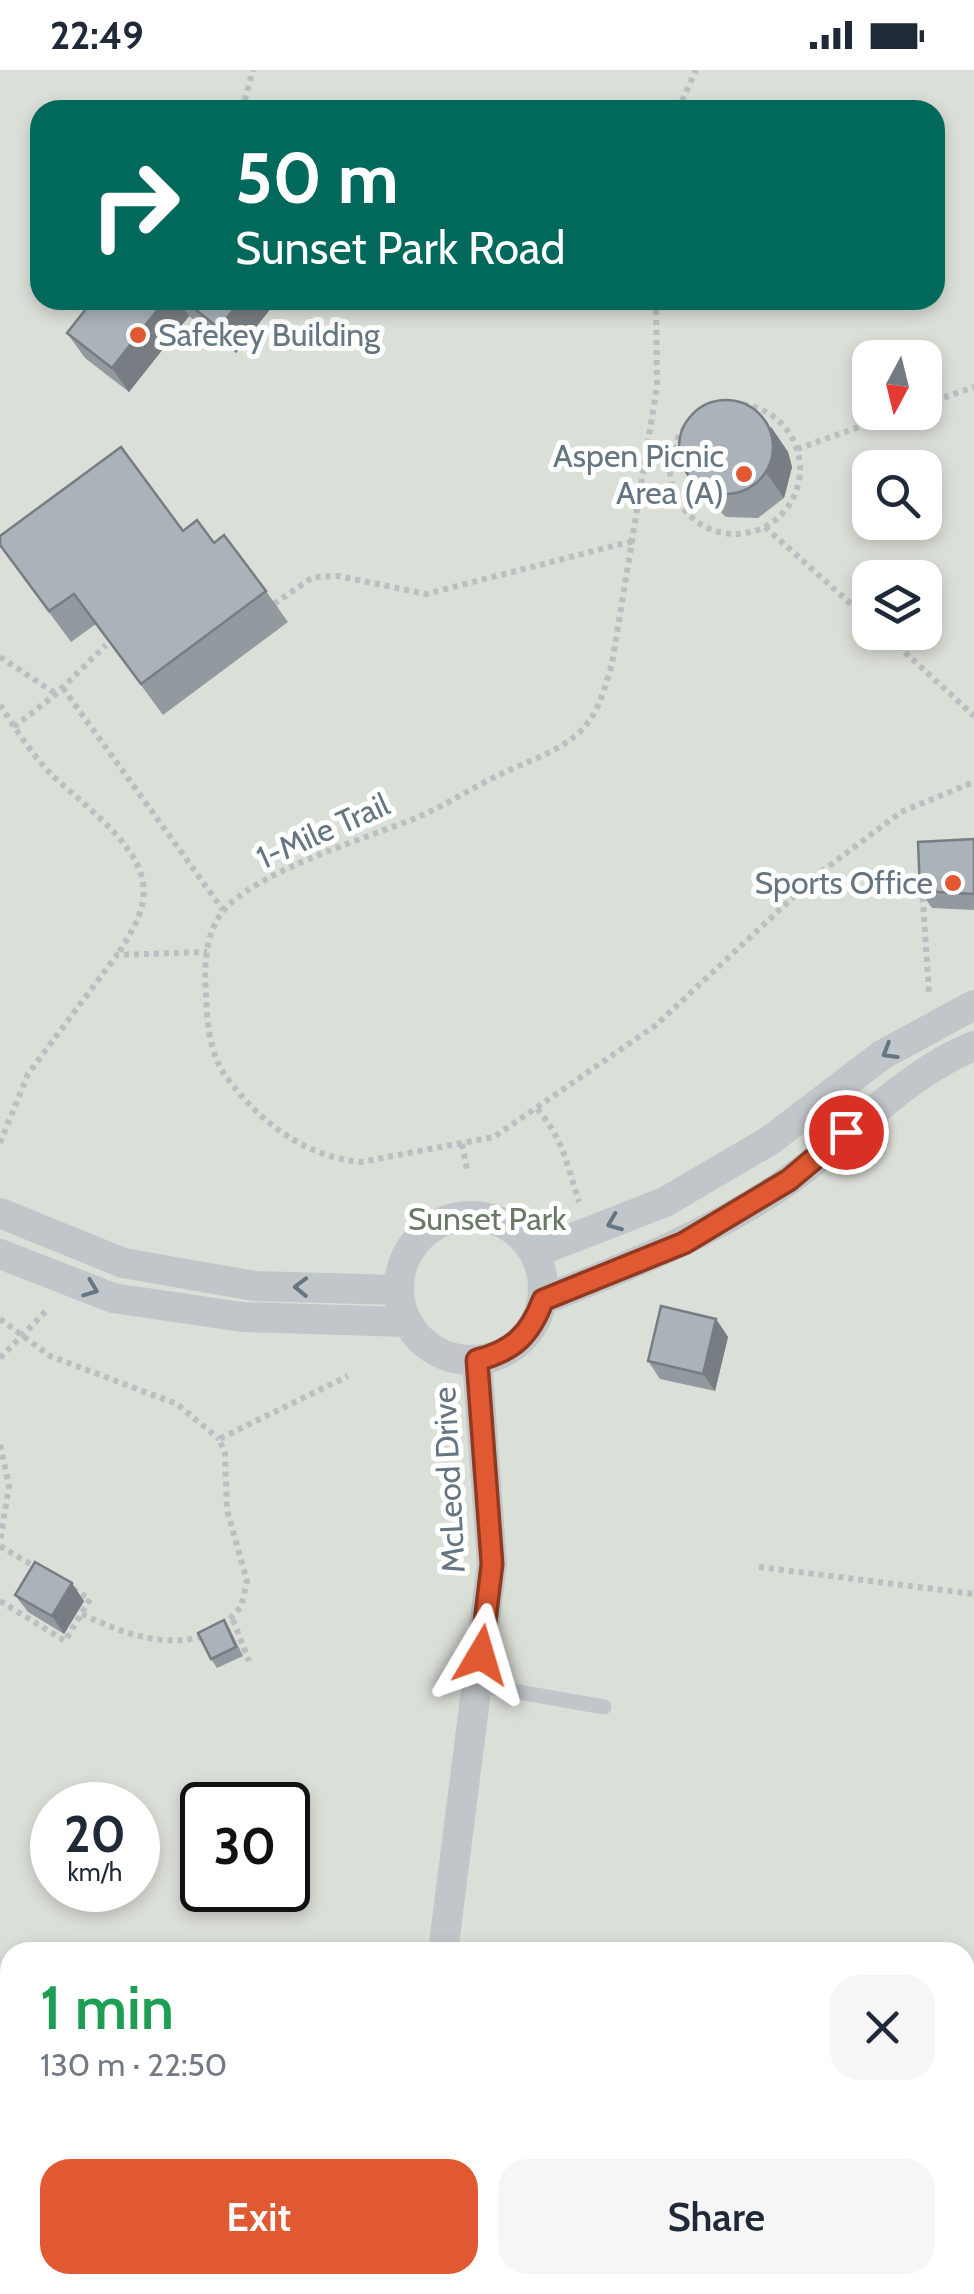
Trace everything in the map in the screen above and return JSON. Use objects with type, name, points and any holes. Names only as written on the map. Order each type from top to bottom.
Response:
[{"type":"street","points":[[534,1253],[664,1202],[769,1142],[882,1055],[974,1005]]},
{"type":"street","points":[[543,1300],[684,1243],[789,1180],[875,1108],[974,1046]]},
{"type":"street","points":[[0,1213],[123,1264],[254,1286],[398,1290]]},
{"type":"street","points":[[475,1216],[499,1221],[519,1234],[534,1253],[542,1276],[543,1300],[535,1322],[520,1341],[500,1354],[477,1360],[453,1359],[431,1349],[408,1322],[398,1290],[402,1266],[412,1245],[430,1228],[451,1218],[475,1216]]},
{"type":"street","points":[[0,1254],[113,1298],[242,1316],[408,1322]]},
{"type":"street","name":"McLeod Drive","points":[[444,1942],[492,1564],[477,1360]]},
{"type":"lane","points":[[478,1685],[604,1707]]},
{"type":"path","points":[[244,100],[252,70]]},
{"type":"path","points":[[682,100],[696,70]]},
{"type":"path","name":"1-Mile Trail","points":[[223,910],[270,878],[422,815],[576,735],[597,708],[612,664],[657,387],[656,310]]},
{"type":"path","points":[[942,398],[974,387]]},
{"type":"path","points":[[737,404],[777,419],[796,449],[800,476],[794,497],[782,514],[765,527],[744,534],[723,533],[702,525],[685,512],[674,494],[670,462],[682,431],[696,416],[737,404]]},
{"type":"path","points":[[796,449],[852,429]]},
{"type":"path","points":[[646,460],[670,462]]},
{"type":"path","points":[[765,527],[852,605]]},
{"type":"path","points":[[274,604],[313,577],[338,576],[426,594],[633,542]]},
{"type":"path","points":[[14,727],[59,691],[106,645]]},
{"type":"path","points":[[902,650],[974,716]]},
{"type":"path","points":[[0,657],[59,691],[223,910],[207,952],[208,1024],[220,1067],[244,1102],[281,1133],[323,1155],[361,1162],[494,1137],[656,1025],[816,875],[900,812],[974,782]]},
{"type":"path","points":[[0,705],[48,771],[104,820],[140,869],[144,886],[140,914],[118,955],[28,1074],[0,1143]]},
{"type":"path","points":[[922,882],[929,993]]},
{"type":"path","points":[[118,955],[207,952]]},
{"type":"path","points":[[537,1108],[552,1126],[573,1172],[575,1191]]},
{"type":"path","points":[[462,1144],[467,1170]]},
{"type":"path","points":[[0,1358],[53,1304]]},
{"type":"path","points":[[0,1319],[64,1362],[176,1404],[219,1439],[225,1453],[227,1510],[247,1581],[247,1595],[233,1620],[206,1636],[177,1641],[144,1638],[82,1614]]},
{"type":"path","points":[[219,1439],[348,1376]]},
{"type":"path","points":[[0,1445],[9,1485],[0,1544],[45,1573]]},
{"type":"path","points":[[759,1567],[974,1594]]},
{"type":"path","points":[[0,1602],[64,1641],[90,1599],[60,1582]]},
{"type":"path","points":[[233,1620],[249,1662]]},
{"type":"green space","name":"Sunset Park","points":[[0,70],[974,70],[974,1942],[0,1942]]},
{"type":"building","points":[[85,310],[157,310],[112,368],[67,333]]},
{"type":"building","points":[[196,310],[233,310],[219,328]]},
{"type":"building","points":[[726,400],[744,404],[759,414],[769,429],[773,447],[769,465],[759,480],[744,490],[726,494],[708,490],[693,480],[683,465],[679,447],[683,429],[693,414],[708,404]]},
{"type":"building","points":[[121,447],[183,531],[197,520],[214,543],[224,535],[266,591],[141,684],[74,594],[49,611],[0,545],[0,536]]},
{"type":"building","points":[[974,839],[974,894],[920,891],[918,842]]},
{"type":"building","points":[[661,1306],[716,1319],[703,1374],[648,1361]]},
{"type":"building","points":[[35,1562],[72,1583],[52,1616],[15,1595]]},
{"type":"building","points":[[224,1620],[236,1647],[211,1659],[198,1633]]},
{"type":"place","name":"Safekey Building","points":[[138,335]]},
{"type":"place","name":"Aspen Picnic Area (A)","points":[[744,474]]},
{"type":"place","name":"Sports Office","points":[[953,883]]},
{"type":"route","points":[[481,1655],[492,1564],[477,1360],[500,1354],[520,1341],[535,1322],[543,1300],[684,1243],[789,1180],[846,1132]]}]
